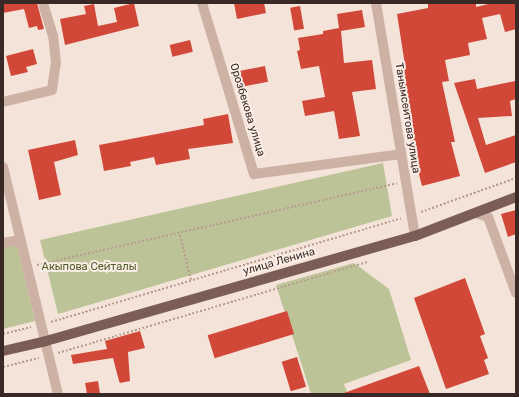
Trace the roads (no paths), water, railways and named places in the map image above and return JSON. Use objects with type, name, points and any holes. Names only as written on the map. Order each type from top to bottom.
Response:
[{"type":"main road","name":"улица Ленина","points":[[3,351],[46,341],[415,236],[516,198]]},
{"type":"street","points":[[3,102],[52,90],[56,63],[53,36],[43,3]]},
{"type":"street","name":"Орозбекова улица","points":[[202,3],[254,174],[401,154]]},
{"type":"street","name":"Танымсеитова улица","points":[[376,3],[415,236]]},
{"type":"street","points":[[3,167],[20,240],[50,355],[58,394]]},
{"type":"street","points":[[476,213],[488,217],[516,292]]},
{"type":"street","points":[[3,243],[20,240]]},
{"type":"park label","name":"Акыпова Сейталы","points":[[89,267]]}]
